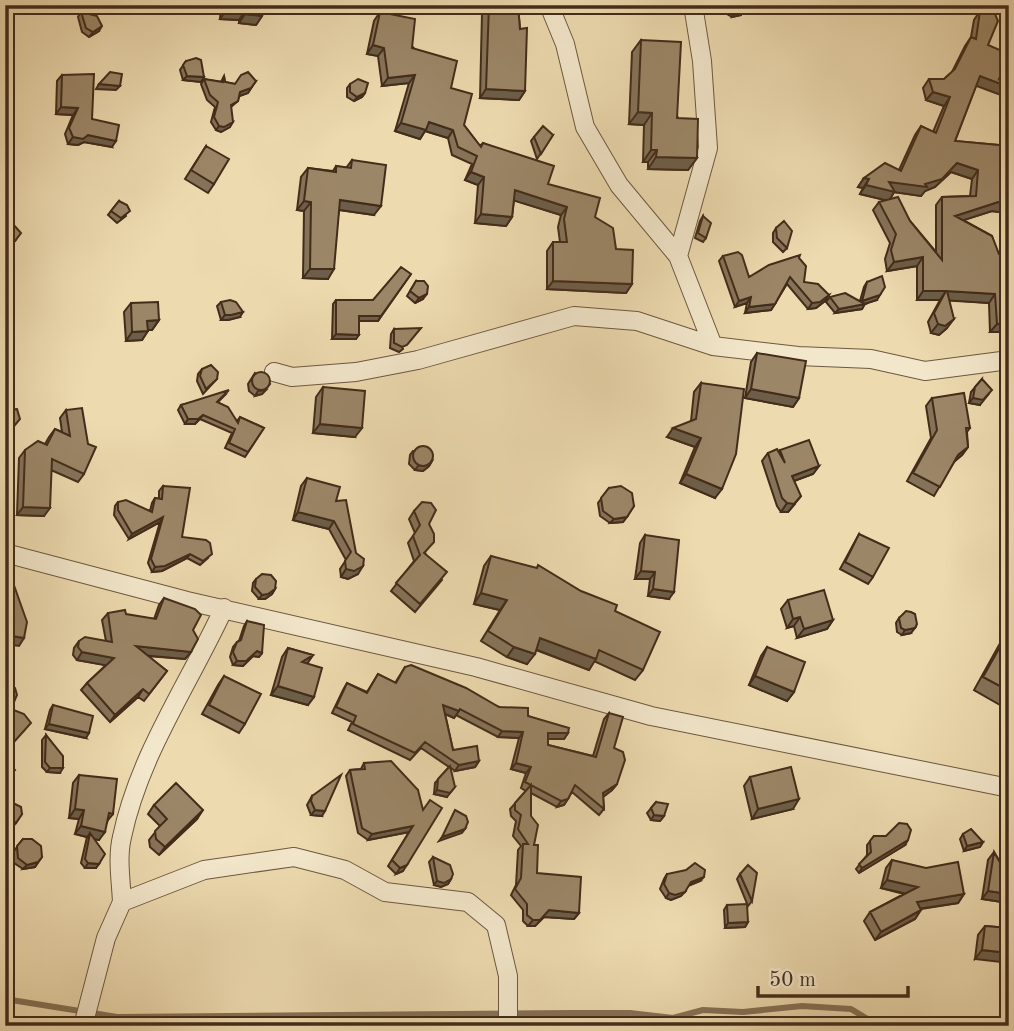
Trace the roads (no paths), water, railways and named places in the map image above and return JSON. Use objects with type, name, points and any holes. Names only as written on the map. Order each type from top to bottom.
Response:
[{"type":"street","points":[[549,5],[565,44],[585,127],[619,185],[678,256],[713,346]]},
{"type":"street","points":[[678,256],[708,148],[702,61],[693,5]]},
{"type":"street","points":[[274,372],[292,377],[356,372],[418,360],[574,316],[637,321],[713,346],[798,356],[871,359],[925,371],[1009,360]]},
{"type":"street","points":[[5,553],[187,601],[476,667],[652,716],[1009,788]]},
{"type":"street","points":[[83,1026],[106,938],[121,901],[121,839],[148,755],[200,659],[224,608]]},
{"type":"street","points":[[121,901],[204,870],[294,857],[345,870],[385,892],[468,902],[496,925],[508,976],[508,1026]]},
{"type":"waterway","points":[[5,999],[117,1017],[630,1013],[673,1018],[703,1010],[743,1012],[802,1006],[851,1009],[879,1026]]}]
